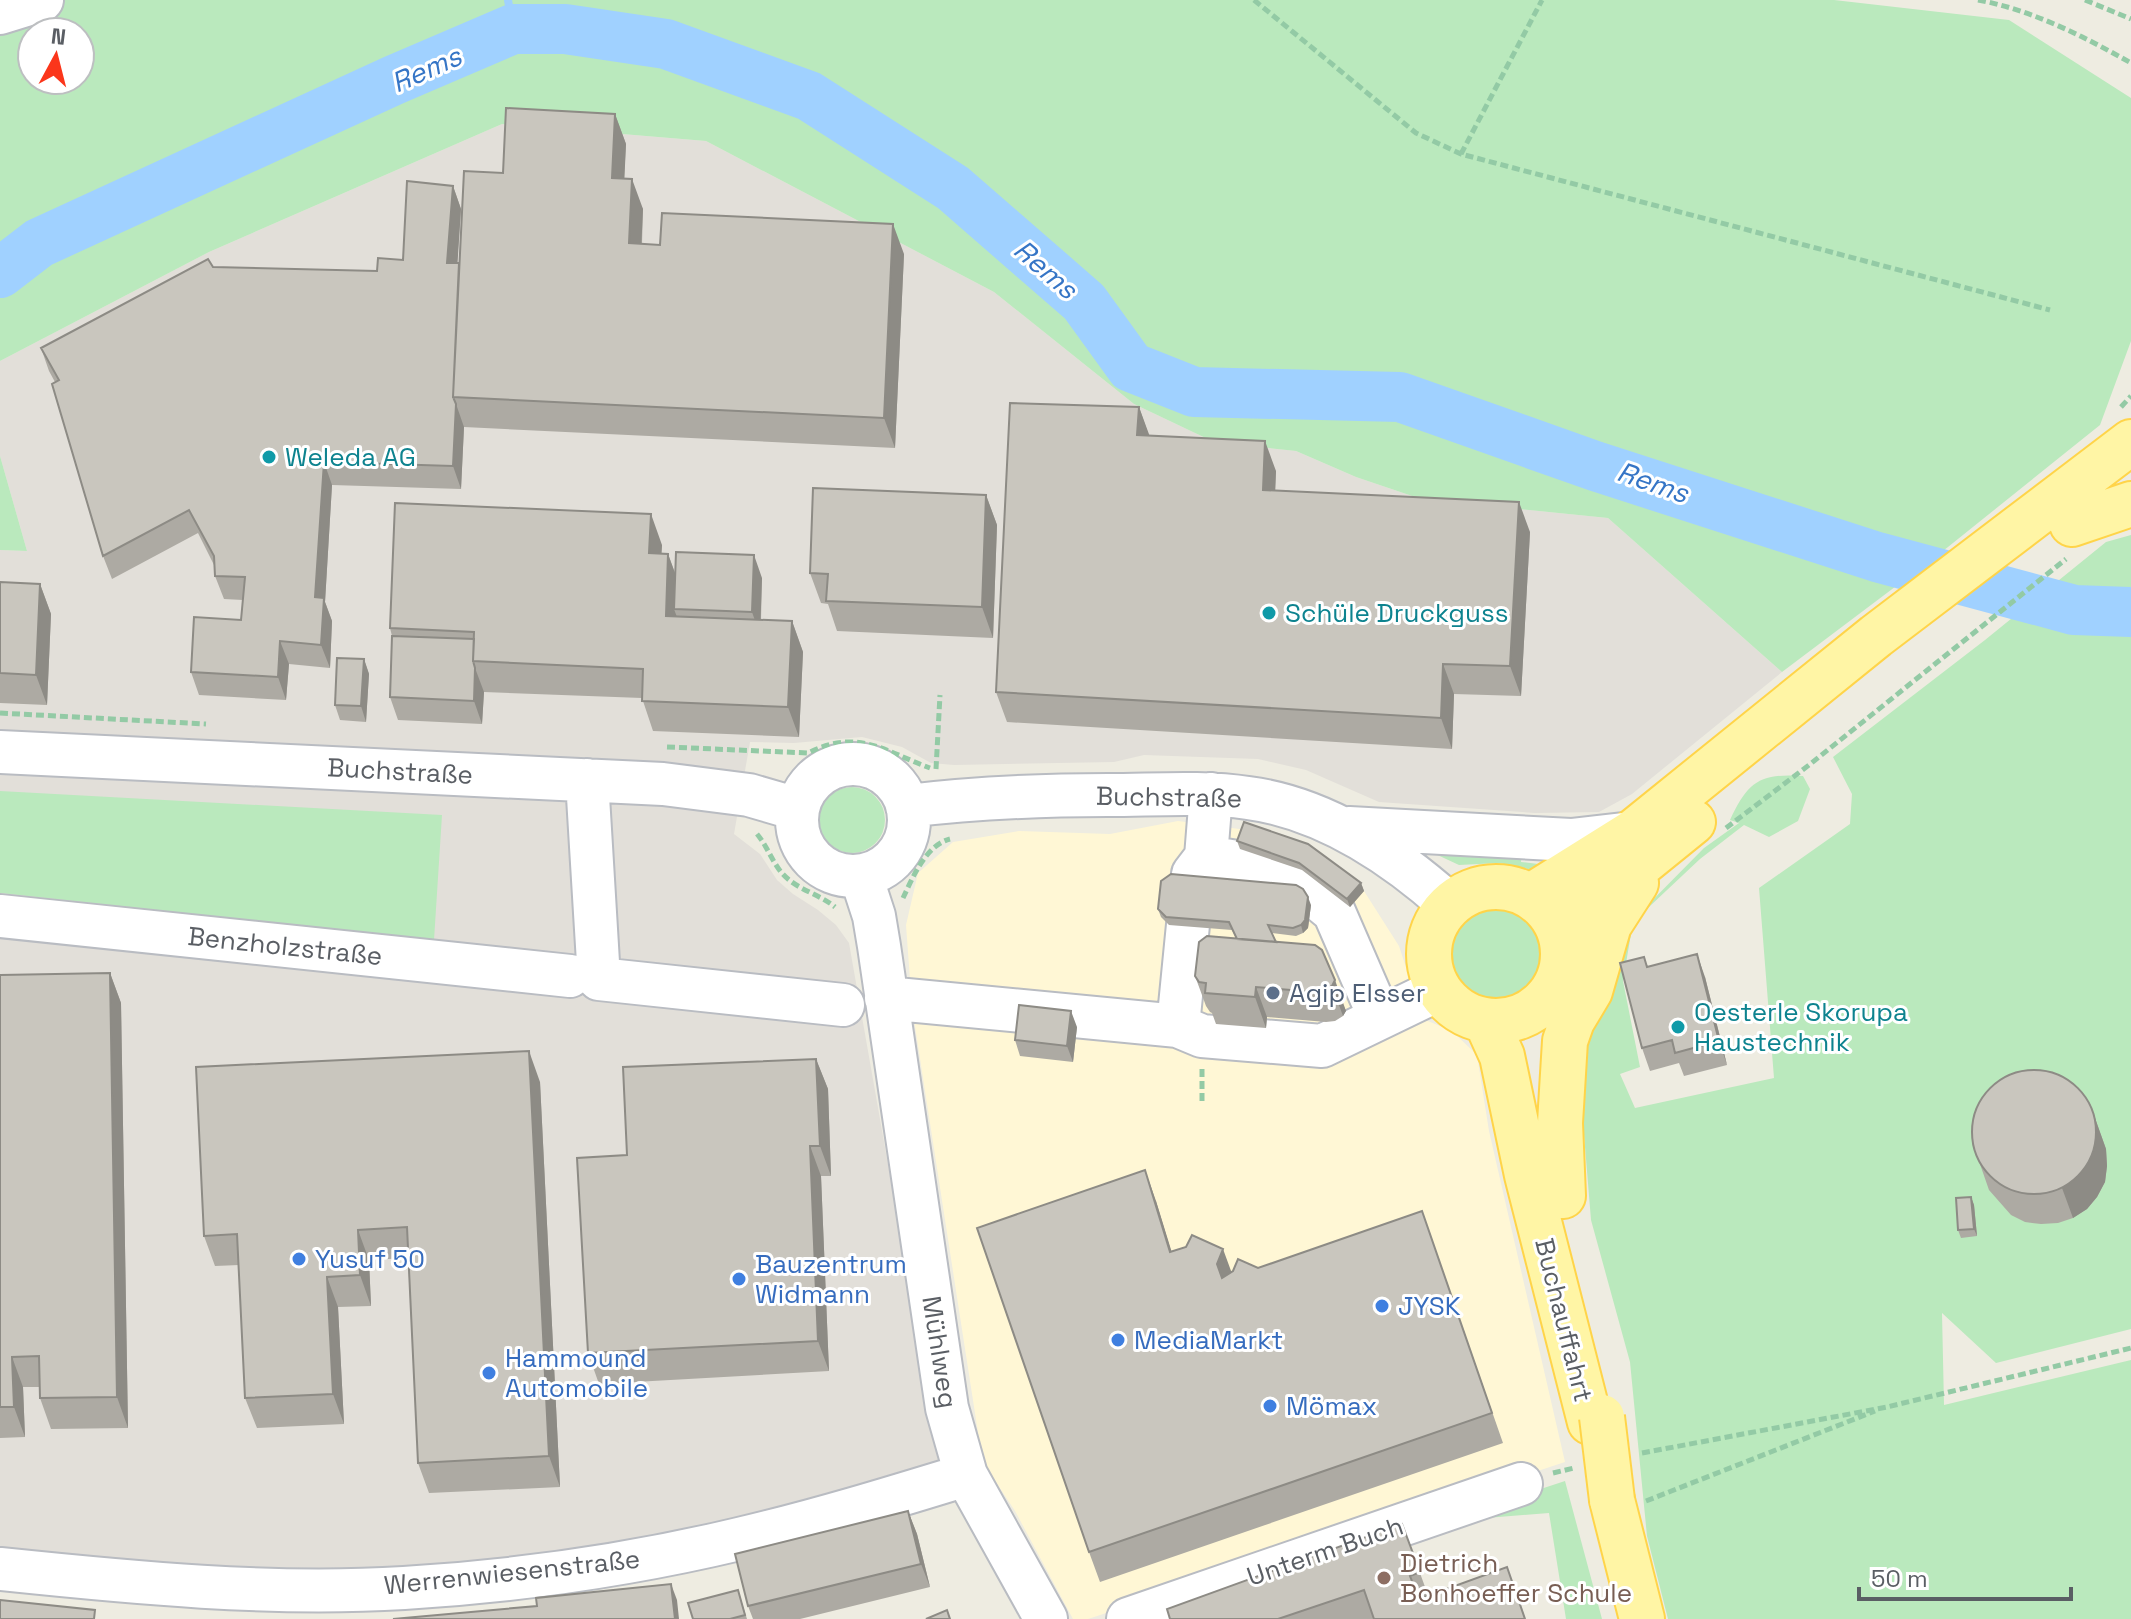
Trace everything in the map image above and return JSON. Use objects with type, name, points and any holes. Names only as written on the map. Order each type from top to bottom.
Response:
[{"type":"main road","points":[[2052,536],[2131,442]]},
{"type":"main road","points":[[1531,896],[1643,843],[2131,480]]},
{"type":"main road","points":[[2052,536],[2131,504]]},
{"type":"main road","points":[[1563,947],[1578,920],[1643,843]]},
{"type":"main road","points":[[1563,1196],[1560,1123],[1565,1041],[1572,1021],[1590,991],[1601,963],[1609,925],[1643,843]]},
{"type":"main road","points":[[1489,886],[1510,888],[1531,896],[1553,917],[1563,947],[1562,967],[1555,986],[1543,1003],[1506,1018],[1459,1010],[1438,990],[1430,973],[1428,954],[1434,927],[1449,904],[1467,892],[1489,886]]},
{"type":"main road","points":[[1506,1018],[1528,1051],[1563,1196],[1596,1420],[1642,1619]]},
{"type":"main road","name":"Buchauffahrt","points":[[1506,1018],[1502,1056],[1527,1175],[1596,1420]]},
{"type":"street","points":[[0,13],[42,0]]},
{"type":"street","name":"Buchstraße","points":[[0,752],[663,784],[749,795],[797,809]]},
{"type":"street","points":[[851,764],[880,772],[901,792],[907,806],[909,825],[904,843],[894,859],[879,870],[861,876],[843,876],[826,870],[801,845],[797,809],[811,783],[822,773],[836,767],[851,764]]},
{"type":"street","points":[[587,780],[599,979],[843,1005]]},
{"type":"street","points":[[1178,1026],[1193,874],[1206,857],[1211,794]]},
{"type":"street","name":"Buchstraße","points":[[907,806],[1033,796],[1211,794],[1250,798],[1277,804],[1340,827],[1398,862],[1449,904]]},
{"type":"street","points":[[1340,827],[1384,832],[1643,843]]},
{"type":"street","points":[[1206,857],[1237,862],[1276,874],[1305,888],[1334,912],[1380,1018]]},
{"type":"street","name":"Mühlweg","points":[[861,876],[874,916],[947,1408],[966,1475],[1046,1619]]},
{"type":"street","name":"Benzholzstraße","points":[[0,916],[570,976]]},
{"type":"street","points":[[886,998],[1178,1026],[1202,1036],[1322,1046],[1438,990]]},
{"type":"street","name":"Werrenwiesenstraße","points":[[0,1569],[110,1581],[211,1587],[403,1588],[491,1580],[576,1570],[739,1539],[966,1475]]},
{"type":"street","name":"Unterm Buch","points":[[1128,1619],[1521,1484]]},
{"type":"path","points":[[1254,0],[1416,133],[1461,154],[2050,310]]},
{"type":"path","points":[[1461,154],[1542,0]]},
{"type":"path","points":[[1978,0],[2007,5],[2088,39],[2131,63]]},
{"type":"path","points":[[2085,0],[2131,19]]},
{"type":"path","points":[[1717,834],[1809,765],[1905,651],[2052,536]]},
{"type":"path","points":[[666,747],[808,753],[824,745],[847,741],[871,743],[936,770],[940,695]]},
{"type":"path","points":[[0,713],[208,724]]},
{"type":"path","points":[[755,832],[769,848],[780,871],[799,888],[824,899],[842,914]]},
{"type":"path","points":[[903,908],[902,901],[921,864],[940,841],[950,839]]},
{"type":"path","points":[[1657,1450],[1887,1407],[2131,1348]]},
{"type":"path","points":[[1614,1506],[1887,1407]]},
{"type":"shaded area","points":[[502,124],[706,141],[994,292],[1134,404],[1214,442],[1296,451],[1356,477],[1421,499],[1608,518],[1782,672],[1632,794],[1599,812],[1535,813],[1379,802],[1306,770],[1258,759],[1144,755],[1114,762],[954,765],[931,763],[902,747],[862,737],[794,743],[750,742],[734,834],[760,854],[777,880],[836,925],[849,943],[947,1500],[507,1584],[0,1573],[0,550],[27,551],[0,456],[0,361],[209,252]]},
{"type":"shaded area","points":[[1178,821],[1247,830],[1311,852],[1364,891],[1399,946],[1423,1019],[1452,1031],[1477,1055],[1489,1131],[1565,1462],[1088,1619],[1073,1619],[1015,1511],[988,1470],[979,1439],[912,1007],[906,925],[918,873],[953,842],[1019,831],[1110,834]]},
{"type":"green space","points":[[0,0],[1834,0],[2009,20],[2131,98],[2131,341],[2100,425],[1948,547],[1782,672],[1608,518],[1421,499],[1356,477],[1296,451],[1214,442],[1134,404],[994,292],[706,141],[502,124],[209,252],[0,361]]},
{"type":"green space","points":[[0,456],[27,551],[0,550]]},
{"type":"green space","points":[[2131,535],[2131,1329],[1996,1363],[1942,1313],[1944,1405],[2131,1360],[2131,1619],[1668,1619],[1647,1536],[1630,1362],[1591,1220],[1578,1061],[1627,926],[1704,848],[1739,823],[1730,820],[1749,789],[1776,776],[1803,776],[1810,789],[1798,821],[1769,837],[1744,825],[1700,859],[1633,922],[1623,981],[1640,1067],[1620,1074],[1635,1108],[1774,1078],[1759,888],[1850,824],[1852,794],[1833,757],[2106,542]]},
{"type":"green space","points":[[852,787],[865,789],[875,797],[883,807],[883,833],[875,843],[865,851],[852,853],[839,851],[829,843],[821,833],[819,820],[821,807],[829,797],[839,789]]},
{"type":"green space","points":[[0,791],[442,815],[434,940],[0,893]]},
{"type":"green space","points":[[1522,849],[1521,862],[1563,867],[1538,871],[1499,863],[1459,865],[1431,852]]},
{"type":"green space","points":[[1493,906],[1513,910],[1529,921],[1540,937],[1544,957],[1540,977],[1529,993],[1513,1004],[1493,1008],[1473,1004],[1457,993],[1446,977],[1442,957],[1446,937],[1457,921],[1473,910]]},
{"type":"green space","points":[[1565,1481],[1602,1619],[1566,1619],[1549,1513],[1474,1519],[1471,1512]]},
{"type":"building","points":[[506,108],[615,114],[612,178],[632,179],[629,243],[660,245],[662,213],[893,224],[884,418],[453,397],[464,171],[503,173]]},
{"type":"building","name":"Weleda AG","points":[[407,181],[453,186],[447,263],[459,263],[453,466],[324,462],[315,597],[324,598],[321,645],[280,641],[278,677],[191,672],[194,617],[241,620],[245,577],[215,576],[214,556],[189,510],[103,556],[52,384],[59,380],[41,348],[208,259],[213,267],[377,271],[378,258],[403,260]]},
{"type":"building","name":"Schüle Druckguss","points":[[1010,403],[1139,407],[1137,435],[1265,441],[1263,490],[1519,502],[1510,666],[1443,664],[1441,718],[996,692]]},
{"type":"building","points":[[813,488],[986,495],[982,607],[826,601],[828,574],[810,573]]},
{"type":"building","points":[[395,503],[651,514],[649,553],[668,554],[666,616],[792,621],[788,707],[642,701],[643,669],[473,661],[474,632],[390,628]]},
{"type":"building","points":[[676,552],[754,555],[752,612],[674,609]]},
{"type":"building","points":[[0,582],[40,584],[36,675],[0,673]]},
{"type":"building","points":[[392,636],[474,639],[474,701],[390,697]]},
{"type":"building","points":[[337,658],[364,659],[361,706],[335,705]]},
{"type":"building","points":[[1244,822],[1308,844],[1361,883],[1347,899],[1299,863],[1237,841]]},
{"type":"building","points":[[1171,874],[1296,885],[1308,897],[1305,920],[1293,928],[1268,925],[1276,942],[1237,939],[1229,922],[1166,917],[1158,909],[1161,881]]},
{"type":"building","points":[[1207,936],[1315,945],[1322,950],[1335,980],[1332,986],[1315,992],[1256,987],[1255,997],[1205,993],[1206,983],[1199,982],[1195,976],[1199,942]]},
{"type":"building","name":"Oesterle Skorupa Haustechnik","points":[[1697,954],[1719,1041],[1675,1053],[1672,1040],[1642,1048],[1620,963],[1644,957],[1647,967]]},
{"type":"building","points":[[110,973],[117,1397],[40,1398],[39,1356],[12,1357],[14,1407],[0,1407],[0,975]]},
{"type":"building","points":[[1019,1005],[1071,1011],[1067,1046],[1015,1040]]},
{"type":"building","points":[[529,1051],[549,1456],[418,1463],[407,1227],[358,1230],[360,1275],[327,1277],[333,1394],[245,1398],[237,1234],[204,1236],[196,1067]]},
{"type":"building","name":"Bauzentrum Widmann","points":[[816,1059],[820,1146],[810,1146],[818,1341],[588,1353],[577,1158],[627,1155],[623,1067]]},
{"type":"building","points":[[2034,1070],[2058,1075],[2078,1088],[2091,1108],[2096,1132],[2091,1156],[2078,1176],[2058,1189],[2034,1194],[2010,1189],[1990,1176],[1977,1156],[1972,1132],[1977,1108],[1990,1088],[2010,1075]]},
{"type":"building","points":[[1145,1170],[1170,1252],[1186,1247],[1192,1235],[1223,1249],[1217,1264],[1222,1278],[1233,1271],[1238,1259],[1258,1268],[1422,1211],[1492,1413],[1089,1552],[977,1228]]},
{"type":"building","points":[[1971,1197],[1974,1229],[1958,1230],[1956,1198]]},
{"type":"building","points":[[908,1511],[921,1564],[748,1606],[735,1554]]},
{"type":"building","points":[[1402,1524],[1420,1572],[1410,1576],[1419,1599],[1507,1567],[1525,1619],[1374,1619],[1364,1590],[1278,1619],[1170,1619],[1167,1609]]},
{"type":"building","points":[[671,1584],[675,1619],[393,1619],[537,1606],[536,1598]]},
{"type":"building","points":[[738,1590],[745,1615],[730,1619],[693,1619],[688,1603]]},
{"type":"building","points":[[0,1600],[95,1610],[94,1619],[0,1619]]},
{"type":"building","points":[[947,1610],[950,1619],[926,1619]]},
{"type":"waterway","points":[[508,0],[513,29]]},
{"type":"waterway","name":"Rems","points":[[0,273],[39,243],[394,80],[513,29],[565,29],[666,44],[809,96],[953,188],[1084,302],[1131,367],[1194,392],[1400,397],[1595,466],[1877,557],[2074,610],[2131,612]]},
{"type":"place","name":"Weleda AG","points":[[269,457]]},
{"type":"place","name":"Schüle Druckguss","points":[[1269,613]]},
{"type":"place","name":"Agip Elsser","points":[[1273,993]]},
{"type":"place","name":"Oesterle Skorupa Haustechnik","points":[[1678,1027]]},
{"type":"place","name":"Yusuf 50","points":[[299,1259]]},
{"type":"place","name":"Bauzentrum Widmann","points":[[739,1279]]},
{"type":"place","name":"JYSK","points":[[1382,1306]]},
{"type":"place","name":"MediaMarkt","points":[[1118,1340]]},
{"type":"place","name":"Hammound Automobile","points":[[489,1373]]},
{"type":"place","name":"Mömax","points":[[1270,1406]]},
{"type":"place","name":"Dietrich Bonhoeffer Schule","points":[[1384,1578]]}]
